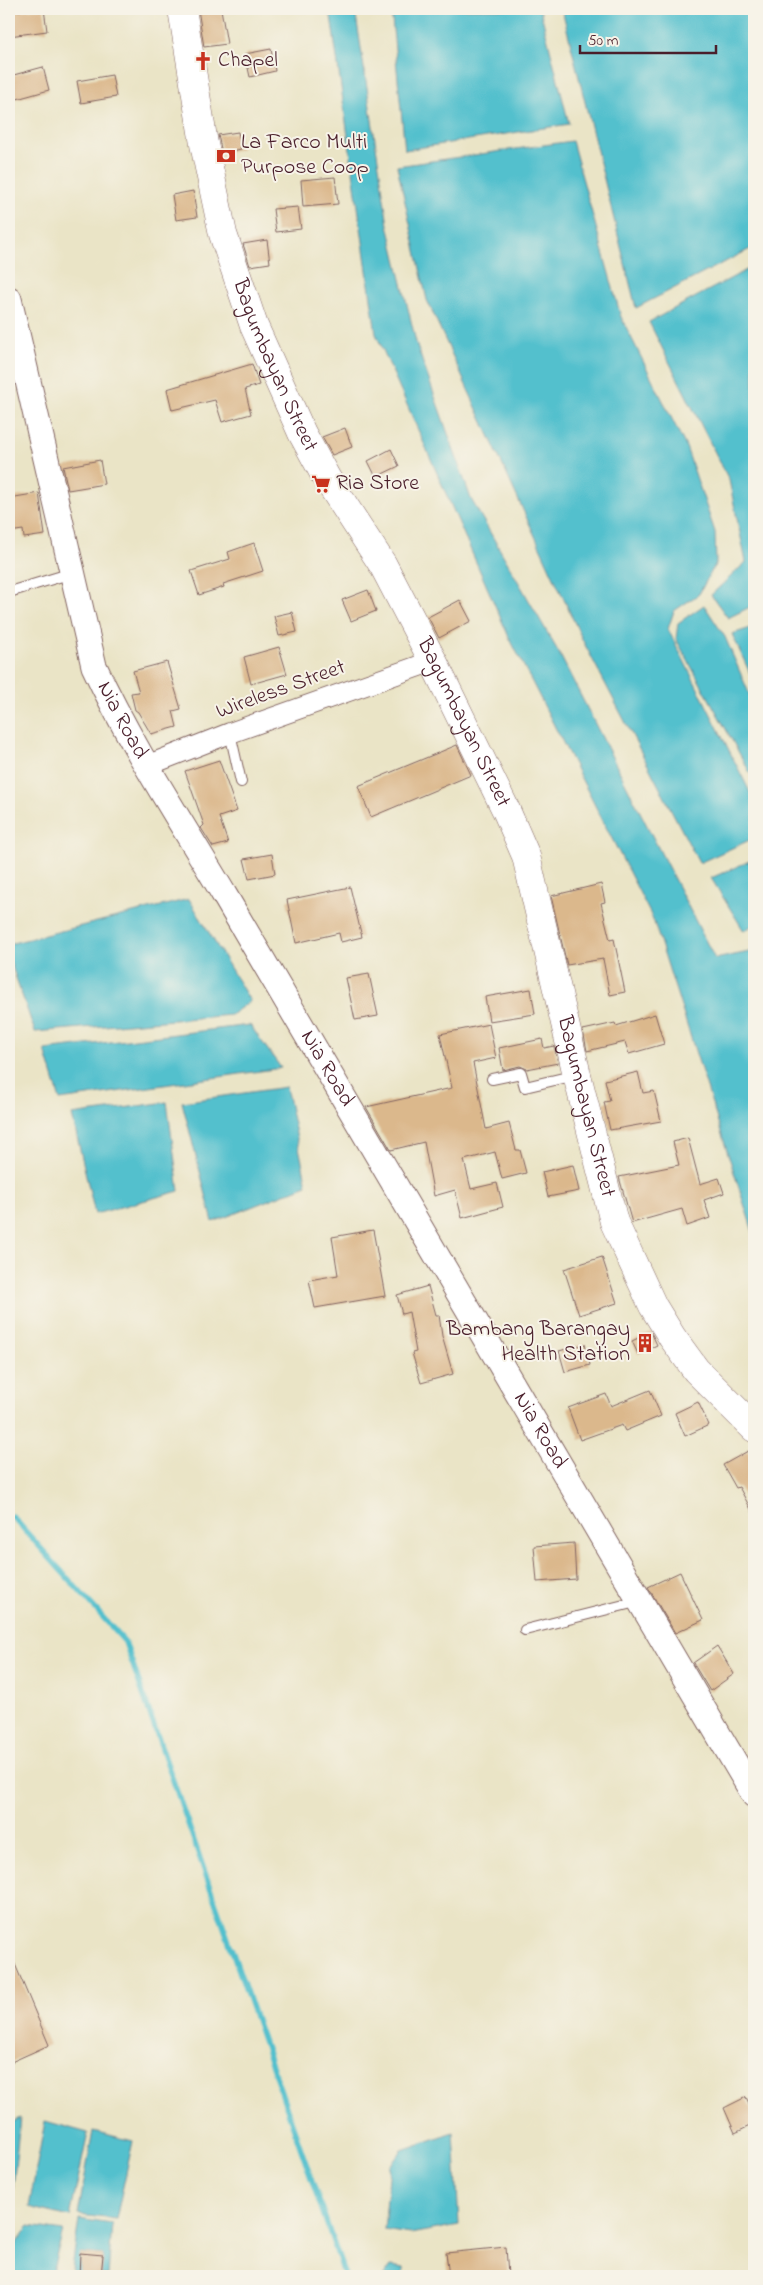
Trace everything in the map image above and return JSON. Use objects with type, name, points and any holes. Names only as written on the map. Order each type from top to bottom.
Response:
[{"type":"main road","name":"Bagumbayan Street","points":[[182,9],[204,144],[223,234],[254,326],[302,434],[327,479],[383,565],[433,661],[506,810],[526,856],[577,1075],[614,1222],[653,1306],[696,1370],[754,1428]]},
{"type":"street","name":"Nia Road","points":[[9,299],[94,666],[146,766],[221,888],[754,1795]]},
{"type":"street","name":"Wireless Street","points":[[146,766],[230,732],[433,661]]},
{"type":"lane","points":[[9,592],[73,573]]},
{"type":"lane","points":[[230,732],[241,782]]},
{"type":"lane","points":[[492,1079],[521,1073],[525,1087],[577,1075]]},
{"type":"lane","points":[[526,1630],[640,1601]]},
{"type":"water","points":[[330,9],[355,9],[388,225],[417,346],[471,499],[559,653],[715,959],[754,951],[754,1235],[653,919],[508,635],[376,334]]},
{"type":"water","points":[[391,9],[540,9],[569,124],[405,150]]},
{"type":"water","points":[[562,9],[754,9],[754,247],[636,308]]},
{"type":"water","points":[[572,141],[621,317],[686,447],[715,532],[716,563],[699,594],[674,611],[668,629],[751,794],[754,809],[754,838],[699,863],[583,641],[427,300],[397,166]]},
{"type":"water","points":[[754,266],[754,605],[728,618],[711,595],[746,562],[729,480],[649,322]]},
{"type":"water","points":[[704,605],[725,637],[754,705],[754,780],[676,639],[678,623]]},
{"type":"water","points":[[754,627],[754,682],[732,634]]},
{"type":"water","points":[[754,859],[754,924],[744,931],[711,878]]},
{"type":"water","points":[[189,899],[250,1001],[231,1015],[35,1032],[9,958],[9,944]]},
{"type":"water","points":[[250,1025],[281,1068],[60,1100],[45,1050]]},
{"type":"water","points":[[286,1087],[307,1185],[213,1222],[182,1102]]},
{"type":"water","points":[[167,1102],[179,1191],[95,1214],[72,1115]]},
{"type":"water","points":[[20,2118],[9,2227],[9,2124]]},
{"type":"water","points":[[45,2121],[88,2133],[70,2217],[29,2207]]},
{"type":"water","points":[[93,2131],[133,2141],[116,2219],[78,2215]]},
{"type":"water","points":[[454,2132],[459,2225],[410,2234],[384,2230],[390,2166],[402,2150]]},
{"type":"water","points":[[79,2219],[112,2224],[108,2276],[101,2276],[103,2255],[81,2253],[79,2276],[71,2276]]},
{"type":"water","points":[[29,2226],[63,2231],[51,2276],[9,2276],[9,2253]]},
{"type":"water","points":[[391,2266],[403,2268],[403,2276],[384,2276]]},
{"type":"building","points":[[44,9],[47,31],[9,36],[9,12]]},
{"type":"building","points":[[198,9],[221,9],[227,44],[204,47]]},
{"type":"building","points":[[271,49],[275,71],[250,77],[245,54]]},
{"type":"building","points":[[43,67],[49,90],[17,99],[10,76]]},
{"type":"building","points":[[112,75],[116,97],[81,103],[77,81]]},
{"type":"building","points":[[238,132],[241,149],[222,153],[218,135]]},
{"type":"building","points":[[335,177],[338,204],[303,207],[301,180]]},
{"type":"building","points":[[193,191],[197,217],[176,220],[172,195]]},
{"type":"building","points":[[298,207],[301,229],[276,232],[273,209]]},
{"type":"building","points":[[267,240],[270,263],[250,266],[243,244]]},
{"type":"building","points":[[252,364],[259,385],[245,389],[251,414],[222,422],[215,400],[172,410],[167,389]]},
{"type":"building","points":[[345,428],[352,447],[332,455],[322,437]]},
{"type":"building","points":[[391,449],[399,466],[376,477],[368,461]]},
{"type":"building","points":[[100,460],[104,484],[68,490],[63,467]]},
{"type":"building","points":[[39,493],[45,535],[24,538],[23,530],[9,532],[9,498]]},
{"type":"building","points":[[254,543],[263,571],[223,584],[224,587],[199,595],[191,571],[230,559],[228,552]]},
{"type":"building","points":[[368,590],[376,611],[351,621],[342,600]]},
{"type":"building","points":[[460,600],[471,621],[439,638],[428,617]]},
{"type":"building","points":[[292,612],[297,632],[279,636],[274,616]]},
{"type":"building","points":[[279,647],[287,674],[251,684],[244,657]]},
{"type":"building","points":[[167,662],[181,709],[173,711],[177,727],[151,734],[135,710],[131,693],[139,692],[133,671]]},
{"type":"building","points":[[457,745],[471,775],[371,817],[358,786]]},
{"type":"building","points":[[219,760],[237,811],[219,817],[228,843],[213,847],[201,828],[204,825],[185,771]]},
{"type":"building","points":[[272,854],[275,874],[249,879],[244,859]]},
{"type":"building","points":[[601,884],[605,902],[601,903],[610,940],[614,939],[625,992],[610,995],[603,959],[567,965],[551,896]]},
{"type":"building","points":[[350,887],[362,937],[341,942],[339,933],[296,943],[287,900]]},
{"type":"building","points":[[369,974],[378,1016],[355,1020],[346,978]]},
{"type":"building","points":[[531,989],[535,1014],[489,1021],[485,997]]},
{"type":"building","points":[[655,1014],[664,1044],[629,1054],[625,1042],[587,1051],[583,1030],[615,1023],[616,1026]]},
{"type":"building","points":[[489,1024],[496,1058],[473,1063],[486,1129],[509,1123],[516,1150],[520,1150],[526,1173],[502,1179],[495,1152],[464,1160],[471,1189],[497,1183],[503,1207],[462,1218],[455,1190],[434,1196],[424,1142],[391,1150],[366,1107],[452,1088],[440,1034]]},
{"type":"building","points":[[542,1039],[544,1048],[554,1046],[558,1063],[527,1069],[520,1066],[503,1070],[499,1048]]},
{"type":"building","points":[[638,1072],[643,1093],[654,1091],[661,1121],[610,1130],[604,1102],[610,1101],[605,1080]]},
{"type":"building","points":[[688,1138],[700,1184],[719,1178],[724,1193],[704,1200],[710,1218],[687,1226],[682,1209],[632,1223],[619,1177],[679,1165],[673,1142]]},
{"type":"building","points":[[573,1165],[579,1191],[548,1197],[542,1172]]},
{"type":"building","points":[[373,1230],[385,1296],[315,1308],[309,1280],[338,1275],[332,1237]]},
{"type":"building","points":[[602,1257],[617,1303],[579,1315],[564,1269]]},
{"type":"building","points":[[428,1286],[436,1315],[439,1315],[442,1336],[453,1374],[421,1383],[412,1353],[416,1352],[409,1312],[402,1314],[397,1295]]},
{"type":"building","name":"Bambang Barangay Health Station","points":[[651,1332],[657,1345],[638,1354],[632,1341]]},
{"type":"building","points":[[585,1344],[590,1365],[565,1372],[559,1351]]},
{"type":"building","points":[[650,1390],[661,1416],[625,1431],[622,1425],[580,1440],[568,1408],[606,1394],[611,1406]]},
{"type":"building","points":[[698,1402],[709,1425],[685,1436],[675,1413]]},
{"type":"building","points":[[748,1451],[754,1461],[754,1515],[739,1487],[736,1488],[723,1465]]},
{"type":"building","points":[[574,1543],[576,1579],[537,1582],[534,1546]]},
{"type":"building","points":[[680,1572],[703,1620],[675,1633],[648,1587]]},
{"type":"building","points":[[717,1646],[734,1674],[710,1691],[693,1663]]},
{"type":"building","points":[[9,1950],[49,2045],[9,2063]]},
{"type":"building","points":[[746,2097],[754,2114],[754,2124],[735,2133],[724,2108]]},
{"type":"building","points":[[506,2247],[508,2276],[449,2276],[446,2253]]},
{"type":"building","points":[[80,2253],[103,2255],[101,2276],[79,2276]]},
{"type":"waterway","points":[[12,1516],[125,1642],[345,2276]]},
{"type":"place","name":"Chapel","points":[[203,61]]},
{"type":"place","name":"La Farco Multi Purpose Coop","points":[[226,156]]},
{"type":"place","name":"Ria Store","points":[[321,484]]},
{"type":"place","name":"Bambang Barangay Health Station","points":[[645,1343]]}]
